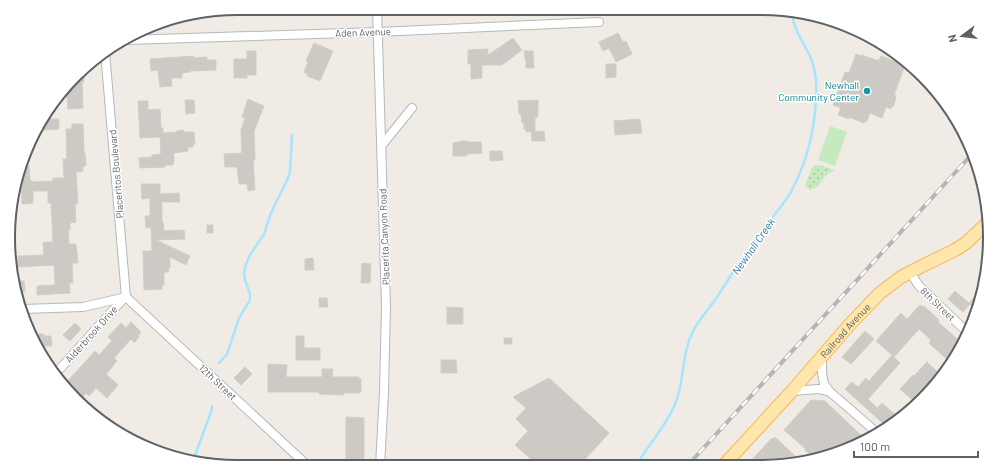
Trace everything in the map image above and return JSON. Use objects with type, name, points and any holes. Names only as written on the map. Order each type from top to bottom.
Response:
[{"type":"main road","name":"Railroad Avenue","points":[[729,460],[792,391],[851,323],[880,293],[910,272],[956,250],[966,243],[983,227]]},
{"type":"street","name":"Placerita Canyon Road","points":[[377,15],[382,145],[386,306],[380,460]]},
{"type":"street","name":"Aden Avenue","points":[[136,40],[378,32],[599,22]]},
{"type":"street","name":"Placeritos Boulevard","points":[[106,58],[126,297]]},
{"type":"street","points":[[382,145],[412,108]]},
{"type":"street","name":"8th Street","points":[[910,272],[919,286],[963,329]]},
{"type":"street","points":[[27,309],[83,307],[126,297]]},
{"type":"street","name":"Alderbrook Drive","points":[[59,370],[126,297]]},
{"type":"street","name":"12th Street","points":[[126,297],[301,460]]},
{"type":"street","points":[[822,356],[822,373],[824,384],[830,392],[873,429]]},
{"type":"street","points":[[792,391],[819,389],[830,392]]},
{"type":"green space","points":[[830,126],[847,132],[835,166],[818,160]]},
{"type":"green space","points":[[819,165],[834,171],[826,175],[817,187],[810,190],[805,186],[812,168]]},
{"type":"building","points":[[618,33],[623,42],[626,41],[632,54],[616,62],[609,48],[603,51],[599,42]]},
{"type":"building","points":[[513,38],[522,50],[502,65],[482,65],[482,78],[471,79],[471,64],[468,64],[468,50],[488,49],[488,55]]},
{"type":"building","points":[[314,43],[333,51],[320,81],[307,76],[308,74],[304,72],[308,62],[306,61]]},
{"type":"building","points":[[247,51],[256,51],[256,75],[247,75],[247,78],[234,78],[234,59],[247,59]]},
{"type":"building","points":[[524,51],[533,51],[534,68],[526,68]]},
{"type":"building","name":"Newhall Community Center","points":[[856,54],[879,61],[881,56],[897,62],[904,68],[894,95],[896,95],[896,98],[893,107],[892,106],[891,109],[886,107],[882,118],[870,113],[867,121],[864,123],[849,117],[849,119],[838,115],[841,108],[833,105],[845,72],[849,73]]},
{"type":"building","points":[[194,56],[194,58],[207,57],[207,60],[216,60],[216,70],[190,71],[182,73],[182,78],[171,78],[172,86],[160,87],[158,70],[151,71],[150,59]]},
{"type":"building","points":[[606,64],[616,64],[616,77],[606,78]]},
{"type":"building","points":[[84,76],[84,82],[82,82],[83,108],[68,109],[67,97],[65,97]]},
{"type":"building","points":[[248,99],[264,106],[254,131],[255,160],[253,160],[255,190],[248,191],[247,184],[239,184],[237,167],[225,167],[224,154],[242,153],[241,130],[245,118],[242,117]]},
{"type":"building","points":[[185,100],[194,100],[195,113],[186,114]]},
{"type":"building","points":[[538,100],[538,117],[535,118],[535,131],[526,132],[524,129],[524,123],[522,123],[521,114],[519,114],[518,101]]},
{"type":"building","points":[[138,101],[148,101],[148,110],[160,109],[161,128],[163,128],[163,133],[184,130],[184,132],[194,132],[195,144],[193,144],[193,147],[188,147],[188,151],[174,153],[173,165],[165,165],[165,167],[140,168],[139,158],[152,157],[152,155],[161,154],[160,137],[140,138]]},
{"type":"building","points":[[49,119],[59,119],[59,129],[43,130]]},
{"type":"building","points":[[640,119],[642,133],[615,135],[614,121]]},
{"type":"building","points":[[72,124],[83,124],[84,153],[86,163],[86,166],[83,166],[82,172],[76,172],[78,204],[75,204],[76,222],[70,223],[70,230],[68,230],[69,244],[76,244],[78,263],[72,263],[73,283],[69,283],[70,293],[37,295],[37,286],[55,285],[54,265],[18,267],[18,256],[44,255],[43,242],[53,242],[51,203],[48,203],[48,191],[33,191],[33,203],[22,204],[21,186],[27,166],[29,166],[30,181],[32,182],[53,181],[53,178],[64,178],[63,159],[67,159],[66,129],[72,129]]},
{"type":"building","points":[[544,131],[545,141],[532,141],[531,132]]},
{"type":"building","points":[[460,141],[481,142],[482,153],[467,154],[467,156],[453,156],[453,143]]},
{"type":"building","points":[[490,151],[502,151],[503,160],[490,161]]},
{"type":"building","points":[[141,184],[160,184],[160,194],[179,193],[180,202],[162,202],[162,222],[164,231],[184,230],[185,239],[156,240],[190,256],[186,265],[170,257],[170,268],[168,268],[169,272],[164,272],[164,285],[162,285],[162,289],[144,290],[143,251],[152,251],[151,227],[146,228],[145,216],[150,216],[150,198],[142,199]]},
{"type":"building","points":[[207,225],[213,225],[213,233],[207,233]]},
{"type":"building","points":[[313,258],[314,270],[305,270],[305,259]]},
{"type":"building","points":[[362,263],[371,264],[370,283],[361,283]]},
{"type":"building","points":[[19,281],[24,281],[25,292],[22,292]]},
{"type":"building","points":[[955,291],[969,303],[974,297],[972,306],[970,304],[963,312],[948,299]]},
{"type":"building","points":[[319,298],[327,298],[328,307],[319,307]]},
{"type":"building","points":[[920,305],[923,307],[924,306],[939,320],[938,322],[958,340],[947,359],[929,343],[931,340],[919,329],[894,357],[900,363],[868,399],[877,408],[882,403],[895,415],[883,424],[845,389],[852,382],[858,387],[866,378],[869,381],[892,355],[876,341],[901,313],[907,319]]},
{"type":"building","points":[[447,307],[463,308],[463,324],[447,324]]},
{"type":"building","points":[[131,322],[141,332],[134,343],[131,339],[114,358],[117,361],[106,374],[118,385],[107,398],[96,388],[89,396],[86,393],[82,397],[68,381],[95,351],[99,355],[112,341],[108,337],[121,323],[126,328]]},
{"type":"building","points":[[75,323],[81,329],[70,341],[63,335]]},
{"type":"building","points":[[865,331],[874,339],[851,364],[842,357]]},
{"type":"building","points":[[37,334],[51,336],[52,346],[43,346]]},
{"type":"building","points":[[296,336],[304,336],[304,348],[320,348],[320,360],[296,360]]},
{"type":"building","points":[[504,338],[512,338],[512,344],[504,344]]},
{"type":"building","points":[[441,360],[456,360],[457,373],[441,373]]},
{"type":"building","points":[[927,362],[938,372],[913,400],[900,389],[913,375],[914,376]]},
{"type":"building","points":[[268,364],[287,365],[286,377],[322,377],[322,369],[333,369],[332,377],[359,377],[359,379],[361,379],[361,392],[344,393],[344,395],[319,394],[319,392],[268,392]]},
{"type":"building","points":[[245,367],[252,374],[241,385],[234,378]]},
{"type":"building","points":[[549,378],[609,433],[584,460],[532,460],[515,445],[528,431],[516,419],[526,408],[513,397]]},
{"type":"building","points":[[811,400],[825,401],[861,436],[846,443],[810,454],[805,450],[806,449],[784,430]]},
{"type":"building","points":[[346,417],[364,418],[364,460],[346,460]]},
{"type":"building","points":[[775,437],[796,457],[775,460],[752,460],[772,438],[773,439]]},
{"type":"waterway","name":"Newhall Creek","points":[[640,460],[672,412],[678,395],[689,340],[693,331],[716,299],[740,261],[789,195],[806,157],[814,121],[816,81],[812,61],[797,31],[793,17]]},
{"type":"waterway","points":[[219,363],[227,354],[239,318],[250,300],[250,294],[244,273],[246,264],[250,255],[264,234],[271,213],[290,172],[292,135]]},
{"type":"waterway","points":[[195,456],[212,406]]},
{"type":"railway","points":[[693,460],[968,158]]},
{"type":"place","name":"Newhall Community Center","points":[[867,91]]}]
